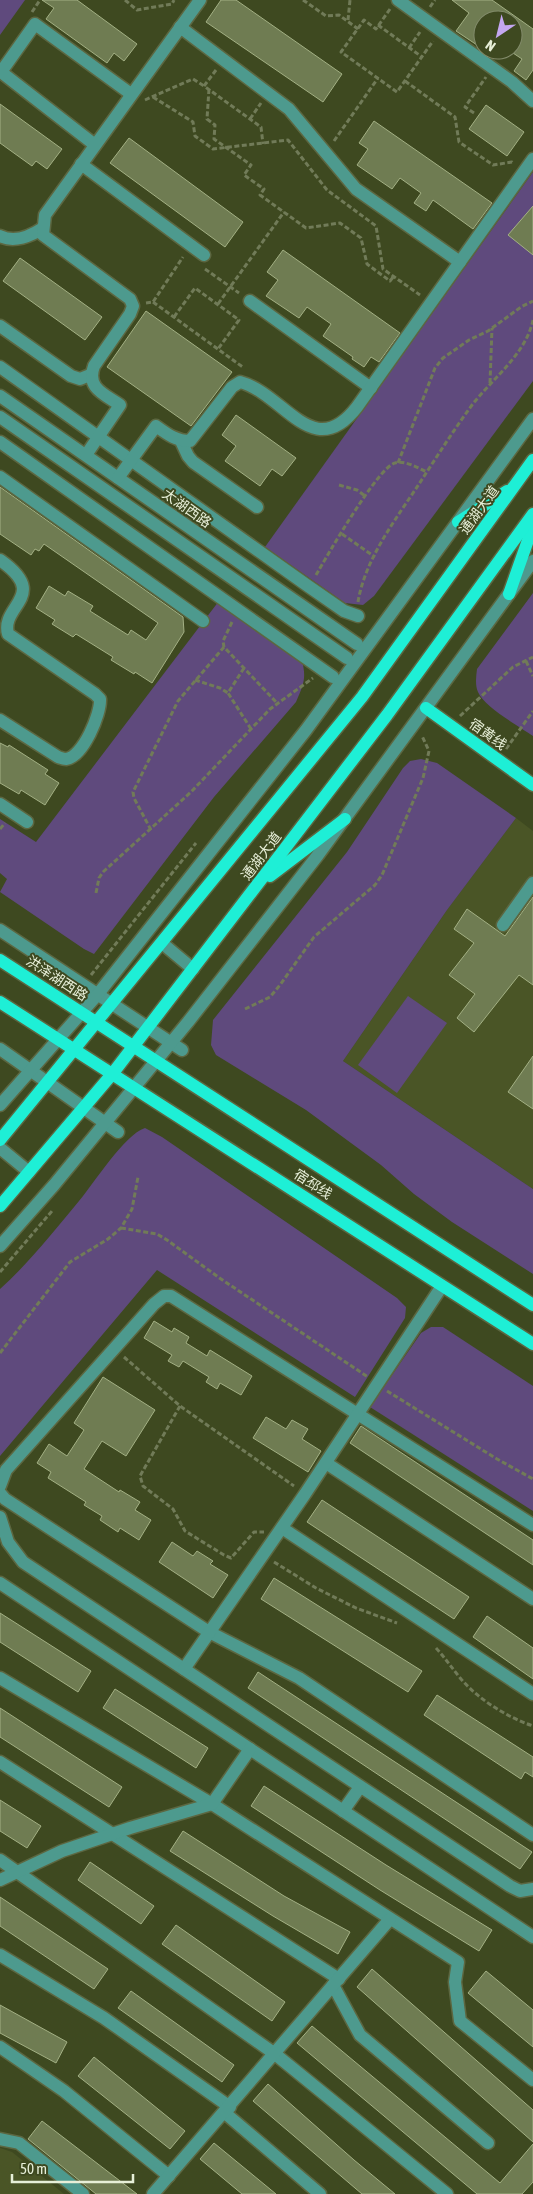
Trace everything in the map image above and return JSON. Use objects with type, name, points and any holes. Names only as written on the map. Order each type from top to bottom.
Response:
[{"type":"main road","name":"通湖大道","points":[[0,1140],[76,1050],[362,697],[533,460]]},
{"type":"main road","points":[[458,522],[514,486]]},
{"type":"main road","name":"通湖大道","points":[[0,1206],[135,1046],[405,691],[533,514]]},
{"type":"main road","points":[[509,594],[533,526]]},
{"type":"main road","name":"宿黄线","points":[[426,708],[533,784]]},
{"type":"main road","points":[[256,886],[345,818]]},
{"type":"main road","name":"洪泽湖西路","points":[[0,960],[98,1022]]},
{"type":"main road","points":[[0,1002],[76,1050]]},
{"type":"main road","name":"宿邳线","points":[[98,1022],[533,1306]]},
{"type":"main road","name":"宿邳线","points":[[76,1050],[533,1344]]},
{"type":"street","points":[[86,455],[120,405],[98,390],[92,383],[90,375],[94,366],[130,314],[133,306],[130,299],[43,235],[45,215],[200,0]]},
{"type":"street","points":[[395,3],[428,21],[528,95],[533,101]]},
{"type":"street","points":[[95,145],[1,72],[35,24],[131,94]]},
{"type":"street","points":[[180,27],[289,109],[356,188],[460,262]]},
{"type":"street","points":[[118,478],[156,426],[172,438],[190,441],[196,436],[232,387],[240,382],[254,387],[311,428],[331,430],[351,416],[533,159]]},
{"type":"street","points":[[81,164],[191,245],[202,260]]},
{"type":"street","points":[[0,236],[10,238],[30,236],[43,228]]},
{"type":"street","points":[[250,301],[370,388]]},
{"type":"street","points":[[0,326],[71,376],[80,379],[90,375]]},
{"type":"street","points":[[0,367],[308,586],[344,611],[358,616]]},
{"type":"street","name":"太湖西路","points":[[0,396],[357,644]]},
{"type":"street","points":[[0,417],[347,658]]},
{"type":"street","points":[[0,1104],[98,994],[306,730],[533,419]]},
{"type":"street","points":[[181,441],[188,456],[194,462],[257,508]]},
{"type":"street","points":[[0,442],[329,674]]},
{"type":"street","points":[[0,477],[203,621]]},
{"type":"street","points":[[0,560],[14,570],[20,582],[17,598],[2,619],[3,628],[8,634],[95,694],[100,699],[101,707],[88,737],[73,755],[67,759],[58,757],[0,720]]},
{"type":"street","points":[[0,1246],[54,1185],[171,1043],[345,818],[533,561]]},
{"type":"street","points":[[0,804],[27,822]]},
{"type":"street","points":[[503,925],[533,883]]},
{"type":"street","points":[[0,930],[182,1050]]},
{"type":"street","points":[[162,943],[193,969]]},
{"type":"street","points":[[0,1048],[118,1132]]},
{"type":"street","points":[[0,1148],[29,1172]]},
{"type":"street","points":[[184,1669],[326,1463],[442,1286]]},
{"type":"street","points":[[0,1486],[6,1470],[114,1348],[154,1304],[164,1296],[171,1296],[533,1524]]},
{"type":"street","points":[[326,1463],[533,1599]]},
{"type":"street","points":[[0,1493],[5,1499],[209,1632],[300,1678],[533,1836]]},
{"type":"street","points":[[0,1517],[8,1542],[23,1562],[510,1886],[520,1890],[533,1889]]},
{"type":"street","points":[[279,1532],[533,1694]]},
{"type":"street","points":[[0,1583],[533,1937]]},
{"type":"street","points":[[0,1678],[212,1804],[458,1962],[456,1982],[460,2021],[533,2080]]},
{"type":"street","points":[[0,1880],[62,1851],[212,1804],[250,1749]]},
{"type":"street","points":[[0,1762],[113,1834],[336,1982],[360,2034],[488,2143]]},
{"type":"street","points":[[343,1811],[360,1787]]},
{"type":"street","points":[[0,1860],[275,2054],[446,2194]]},
{"type":"street","points":[[153,2194],[390,1919]]},
{"type":"street","points":[[0,1955],[104,2018],[227,2110],[320,2194]]},
{"type":"street","points":[[0,2047],[64,2090],[169,2176]]},
{"type":"street","points":[[0,2139],[19,2143],[83,2194]]},
{"type":"path","points":[[125,0],[137,10],[172,4],[174,0]]},
{"type":"path","points":[[303,0],[326,16],[339,15],[358,28]]},
{"type":"path","points":[[348,21],[350,0]]},
{"type":"path","points":[[378,26],[395,3]]},
{"type":"path","points":[[422,57],[378,26],[376,28],[364,20],[341,52],[397,92],[441,31]]},
{"type":"path","points":[[409,48],[428,21]]},
{"type":"path","points":[[204,86],[223,60]]},
{"type":"path","points":[[474,113],[465,107],[492,68]]},
{"type":"path","points":[[326,152],[378,78]]},
{"type":"path","points":[[131,94],[143,101],[193,79],[261,128],[263,144]]},
{"type":"path","points":[[405,82],[455,116],[459,142],[493,165],[512,162],[525,171]]},
{"type":"path","points":[[209,89],[207,119],[215,125],[214,139],[251,165],[244,175],[264,189],[260,195],[306,228],[340,223],[361,238],[366,264],[390,281],[394,276]]},
{"type":"path","points":[[250,119],[268,93]]},
{"type":"path","points":[[153,97],[193,122],[195,136],[213,149],[288,140],[327,190],[376,226],[383,269],[431,303]]},
{"type":"path","points":[[218,304],[284,212]]},
{"type":"path","points":[[133,306],[153,302],[191,245]]},
{"type":"path","points":[[202,260],[230,287],[250,301]]},
{"type":"path","points":[[174,317],[195,288],[218,304],[239,320],[218,349]]},
{"type":"path","points":[[398,463],[435,368],[443,358],[533,301]]},
{"type":"path","points":[[153,302],[250,373]]},
{"type":"path","points":[[358,616],[360,592],[375,557],[472,405],[523,345],[530,333],[533,320]]},
{"type":"path","points":[[490,384],[492,328]]},
{"type":"path","points":[[308,586],[365,496],[387,466],[398,463],[409,464],[428,472]]},
{"type":"path","points":[[339,485],[357,490],[365,496]]},
{"type":"path","points":[[342,534],[375,557]]},
{"type":"path","points":[[238,610],[223,641],[224,647],[277,703]]},
{"type":"path","points":[[151,830],[134,798],[133,792],[174,708],[194,680],[224,647]]},
{"type":"path","points":[[451,726],[513,667],[533,657]]},
{"type":"path","points":[[526,660],[533,676]]},
{"type":"path","points":[[228,693],[244,668]]},
{"type":"path","points":[[96,893],[99,878],[103,872],[191,792],[277,703],[329,674]]},
{"type":"path","points":[[194,680],[220,688],[228,693],[251,729]]},
{"type":"path","points":[[498,759],[533,711]]},
{"type":"path","points":[[246,1009],[270,997],[314,938],[370,890],[382,875],[423,778],[429,750],[421,733]]},
{"type":"path","points":[[0,1353],[70,1262],[108,1239],[121,1228],[132,1209],[138,1177]]},
{"type":"path","points":[[121,1228],[157,1234],[167,1240],[221,1279],[377,1384],[497,1459],[533,1479]]},
{"type":"path","points":[[114,1348],[180,1406],[305,1494]]},
{"type":"path","points":[[180,1406],[140,1476],[143,1486],[173,1509],[185,1531],[231,1558],[254,1532],[279,1532]]},
{"type":"path","points":[[265,1552],[276,1565],[316,1588],[356,1608],[399,1623]]},
{"type":"path","points":[[434,1645],[462,1679],[486,1700],[503,1713],[533,1726]]},
{"type":"shaded area","points":[[0,0],[25,0],[0,35]]},
{"type":"shaded area","points":[[533,172],[533,381],[374,596],[363,605],[345,603],[265,547]]},
{"type":"shaded area","points":[[533,593],[533,736],[487,704],[478,692],[476,681],[477,669]]},
{"type":"shaded area","points":[[222,597],[301,657],[304,680],[301,690],[296,702],[214,797],[94,954],[0,892],[7,879],[0,873],[0,819],[36,842]]},
{"type":"shaded area","points":[[421,759],[437,763],[516,818],[447,910],[343,1061],[533,1189],[533,1274],[452,1222],[414,1194],[381,1165],[306,1110],[216,1055],[211,1045],[213,1020],[347,852],[403,768],[410,761]]},
{"type":"shaded area","points":[[516,818],[533,831],[533,1189],[343,1061],[447,910]]},
{"type":"shaded area","points":[[408,996],[447,1023],[397,1093],[358,1065]]},
{"type":"shaded area","points":[[145,1128],[162,1137],[397,1298],[406,1307],[405,1318],[355,1397],[157,1270],[0,1456],[0,1289],[51,1235],[119,1149],[137,1132]]},
{"type":"shaded area","points":[[431,1327],[443,1327],[533,1386],[533,1511],[370,1407],[421,1333]]},
{"type":"shaded area","points":[[0,2148],[12,2152],[64,2194],[0,2194]]},
{"type":"building","points":[[42,0],[77,0],[137,44],[124,61],[114,53],[107,63],[46,19],[54,8]]},
{"type":"building","points":[[221,0],[236,0],[342,74],[323,102],[206,22]]},
{"type":"building","points":[[452,0],[492,0],[506,10],[473,10],[473,42],[456,31],[469,13]]},
{"type":"building","points":[[523,22],[533,29],[533,70],[526,80],[514,71],[523,60]]},
{"type":"building","points":[[0,104],[62,149],[47,169],[36,161],[32,166],[0,143]]},
{"type":"building","points":[[486,105],[524,132],[507,156],[469,129]]},
{"type":"building","points":[[374,121],[492,203],[473,229],[433,200],[426,211],[414,203],[421,193],[400,178],[392,189],[357,165],[368,149],[359,143]]},
{"type":"building","points":[[129,138],[243,222],[225,247],[110,163]]},
{"type":"building","points":[[533,206],[533,255],[508,235]]},
{"type":"building","points":[[283,250],[400,333],[379,362],[371,357],[364,367],[323,336],[331,324],[307,307],[299,318],[266,296],[278,280],[267,272]]},
{"type":"building","points":[[20,258],[102,317],[85,340],[3,281]]},
{"type":"building","points":[[146,311],[232,372],[191,426],[107,367]]},
{"type":"building","points":[[236,415],[296,458],[282,476],[272,469],[260,486],[225,461],[236,446],[222,435]]},
{"type":"building","points":[[0,487],[183,617],[184,632],[152,683],[111,660],[113,657],[76,634],[73,637],[52,624],[55,620],[36,608],[49,586],[65,596],[68,591],[93,606],[90,611],[128,635],[131,630],[146,640],[158,623],[44,544],[39,551],[35,549],[31,555],[0,534]]},
{"type":"building","points":[[0,743],[8,747],[9,745],[48,770],[45,774],[59,783],[45,805],[21,790],[19,794],[0,783]]},
{"type":"building","points":[[533,897],[533,985],[519,975],[474,1032],[457,1018],[475,994],[449,975],[474,943],[454,929],[467,909],[505,936]]},
{"type":"building","points":[[533,1056],[533,1109],[508,1092]]},
{"type":"building","points":[[154,1321],[172,1332],[174,1328],[189,1337],[186,1343],[207,1356],[210,1350],[252,1376],[241,1395],[220,1383],[217,1389],[206,1382],[209,1377],[183,1361],[179,1367],[168,1361],[172,1355],[144,1338]]},
{"type":"building","points":[[103,1377],[155,1410],[126,1456],[102,1441],[84,1469],[119,1492],[120,1490],[140,1502],[135,1510],[151,1520],[139,1540],[120,1528],[118,1532],[100,1520],[102,1516],[84,1505],[86,1502],[48,1478],[51,1472],[37,1463],[49,1444],[67,1456],[84,1430],[74,1423]]},
{"type":"building","points":[[266,1417],[286,1429],[292,1420],[308,1429],[302,1439],[321,1451],[308,1472],[253,1438]]},
{"type":"building","points":[[361,1426],[533,1540],[533,1565],[350,1443]]},
{"type":"building","points":[[322,1500],[469,1597],[454,1619],[307,1522]]},
{"type":"building","points":[[172,1542],[193,1556],[197,1551],[213,1561],[210,1564],[228,1575],[213,1598],[159,1562]]},
{"type":"building","points":[[274,1578],[422,1671],[408,1692],[261,1599]]},
{"type":"building","points":[[0,1613],[91,1671],[78,1692],[0,1642]]},
{"type":"building","points":[[487,1616],[533,1648],[533,1679],[473,1637]]},
{"type":"building","points":[[258,1672],[532,1852],[520,1869],[248,1688]]},
{"type":"building","points":[[115,1689],[208,1748],[196,1768],[103,1708]]},
{"type":"building","points":[[437,1695],[533,1757],[533,1777],[525,1772],[521,1779],[424,1715]]},
{"type":"building","points":[[0,1708],[122,1787],[109,1807],[0,1737]]},
{"type":"building","points":[[264,1786],[386,1865],[492,1930],[479,1951],[380,1890],[251,1806]]},
{"type":"building","points":[[0,1800],[41,1826],[27,1848],[0,1831]]},
{"type":"building","points":[[183,1831],[284,1896],[350,1932],[338,1954],[273,1916],[170,1851]]},
{"type":"building","points":[[90,1862],[154,1906],[141,1924],[78,1880]]},
{"type":"building","points":[[0,1897],[108,1969],[94,1989],[0,1926]]},
{"type":"building","points":[[176,1925],[285,2002],[272,2021],[162,1944]]},
{"type":"building","points":[[372,1969],[533,2110],[533,2142],[357,1987]]},
{"type":"building","points":[[486,1971],[533,2010],[533,2047],[468,1993]]},
{"type":"building","points":[[131,1991],[234,2065],[222,2082],[118,2008]]},
{"type":"building","points":[[0,2005],[67,2042],[56,2063],[0,2033]]},
{"type":"building","points":[[312,2026],[500,2183],[533,2144],[533,2182],[522,2194],[477,2194],[297,2043]]},
{"type":"building","points":[[94,2057],[185,2131],[170,2149],[78,2076]]},
{"type":"building","points":[[268,2084],[395,2194],[362,2194],[253,2101]]},
{"type":"building","points":[[42,2121],[137,2194],[96,2194],[28,2139]]},
{"type":"building","points":[[214,2143],[276,2194],[242,2194],[200,2159]]}]
